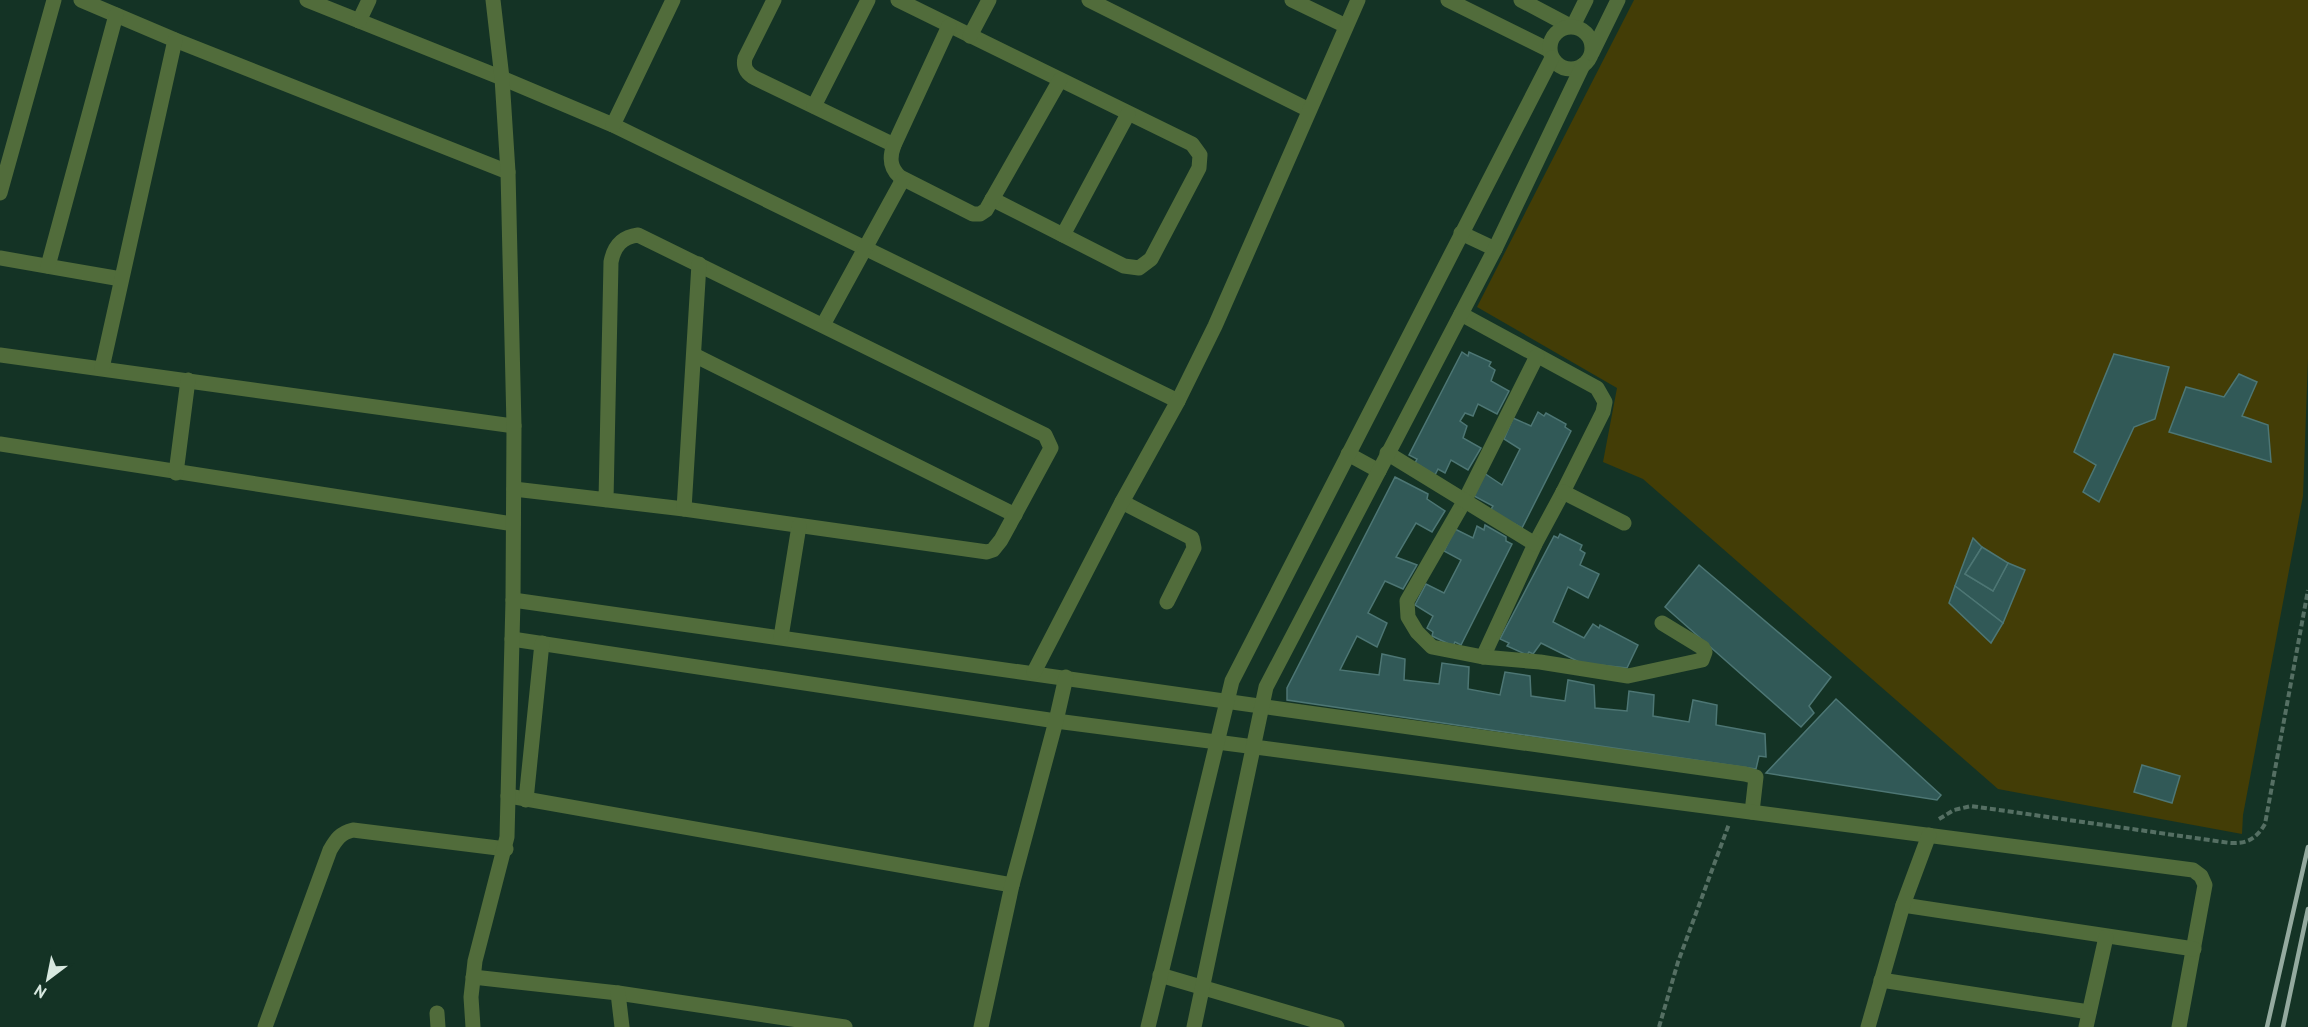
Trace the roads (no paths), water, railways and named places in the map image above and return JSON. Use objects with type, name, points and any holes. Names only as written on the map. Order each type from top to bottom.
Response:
[{"type":"street","points":[[0,193],[54,0]]},
{"type":"street","points":[[81,0],[175,40],[508,172]]},
{"type":"street","points":[[307,0],[613,125],[1178,401]]},
{"type":"street","points":[[359,21],[369,0]]},
{"type":"street","points":[[473,1027],[473,977],[477,954],[506,849],[513,600],[514,426],[508,172],[502,78],[493,0]]},
{"type":"street","points":[[613,125],[673,0]]},
{"type":"street","points":[[774,0],[746,58],[744,68],[754,78],[894,145]]},
{"type":"street","points":[[814,106],[868,0]]},
{"type":"street","points":[[898,0],[1192,144],[1200,154],[1199,168],[1151,259],[1139,268],[1132,268],[992,199]]},
{"type":"street","points":[[970,36],[989,0]]},
{"type":"street","points":[[1089,0],[1309,110]]},
{"type":"street","points":[[1292,0],[1346,26]]},
{"type":"street","points":[[1034,672],[1122,502],[1178,401],[1220,315],[1359,0]]},
{"type":"street","points":[[1448,0],[1550,54],[1563,68],[1570,69],[1588,59],[1592,45],[1586,33],[1521,0]]},
{"type":"street","points":[[1148,1027],[1216,742],[1237,670],[1461,233],[1550,54],[1550,43],[1557,31],[1572,26],[1586,0]]},
{"type":"street","points":[[1194,1027],[1261,708],[1270,678],[1495,249],[1618,0]]},
{"type":"street","points":[[48,267],[116,15]]},
{"type":"street","points":[[949,26],[894,145],[891,159],[895,172],[903,178],[973,214],[980,214],[986,210],[1060,80]]},
{"type":"street","points":[[102,368],[175,40]]},
{"type":"street","points":[[1063,235],[1128,114]]},
{"type":"street","points":[[823,325],[903,178]]},
{"type":"street","points":[[1461,233],[1495,249]]},
{"type":"street","points":[[514,489],[606,500],[684,509],[987,552],[998,546],[1050,452],[1050,443],[1045,435],[638,235],[622,240],[612,253],[606,500]]},
{"type":"street","points":[[0,258],[121,279]]},
{"type":"street","points":[[684,509],[699,264]]},
{"type":"street","points":[[1461,314],[1598,388],[1605,402],[1603,412],[1535,544],[1483,657]]},
{"type":"street","points":[[0,355],[514,426]]},
{"type":"street","points":[[694,355],[1015,516]]},
{"type":"street","points":[[1537,356],[1465,500],[1407,601],[1408,616],[1417,632],[1432,647],[1483,657],[1540,662],[1628,676],[1702,660],[1705,652],[1703,648],[1662,623]]},
{"type":"street","points":[[176,473],[188,380]]},
{"type":"street","points":[[0,444],[513,524]]},
{"type":"street","points":[[1387,453],[1535,544]]},
{"type":"street","points":[[1348,454],[1378,471]]},
{"type":"street","points":[[1563,492],[1624,523]]},
{"type":"street","points":[[1122,502],[1192,538],[1194,548],[1167,602]]},
{"type":"street","points":[[781,637],[798,526]]},
{"type":"street","points":[[513,600],[1034,672],[1261,708],[1745,774],[1756,777],[1752,812]]},
{"type":"street","points":[[512,639],[1056,721],[2193,870],[2201,876],[2205,885],[2179,1027]]},
{"type":"street","points":[[526,800],[542,643]]},
{"type":"street","points":[[981,1027],[1012,885],[1066,677]]},
{"type":"street","points":[[508,796],[1012,885]]},
{"type":"street","points":[[265,1027],[330,850],[337,838],[353,830],[506,849]]},
{"type":"street","points":[[1868,1027],[1903,905],[1929,835]]},
{"type":"street","points":[[1903,905],[2194,949]]},
{"type":"street","points":[[1881,980],[2088,1019],[2106,937]]},
{"type":"street","points":[[1160,975],[1336,1027]]},
{"type":"street","points":[[473,977],[618,993],[845,1027]]},
{"type":"street","points":[[618,993],[622,1027]]},
{"type":"railway","points":[[2267,1027],[2308,847]]},
{"type":"railway","points":[[2283,1027],[2308,909]]}]
